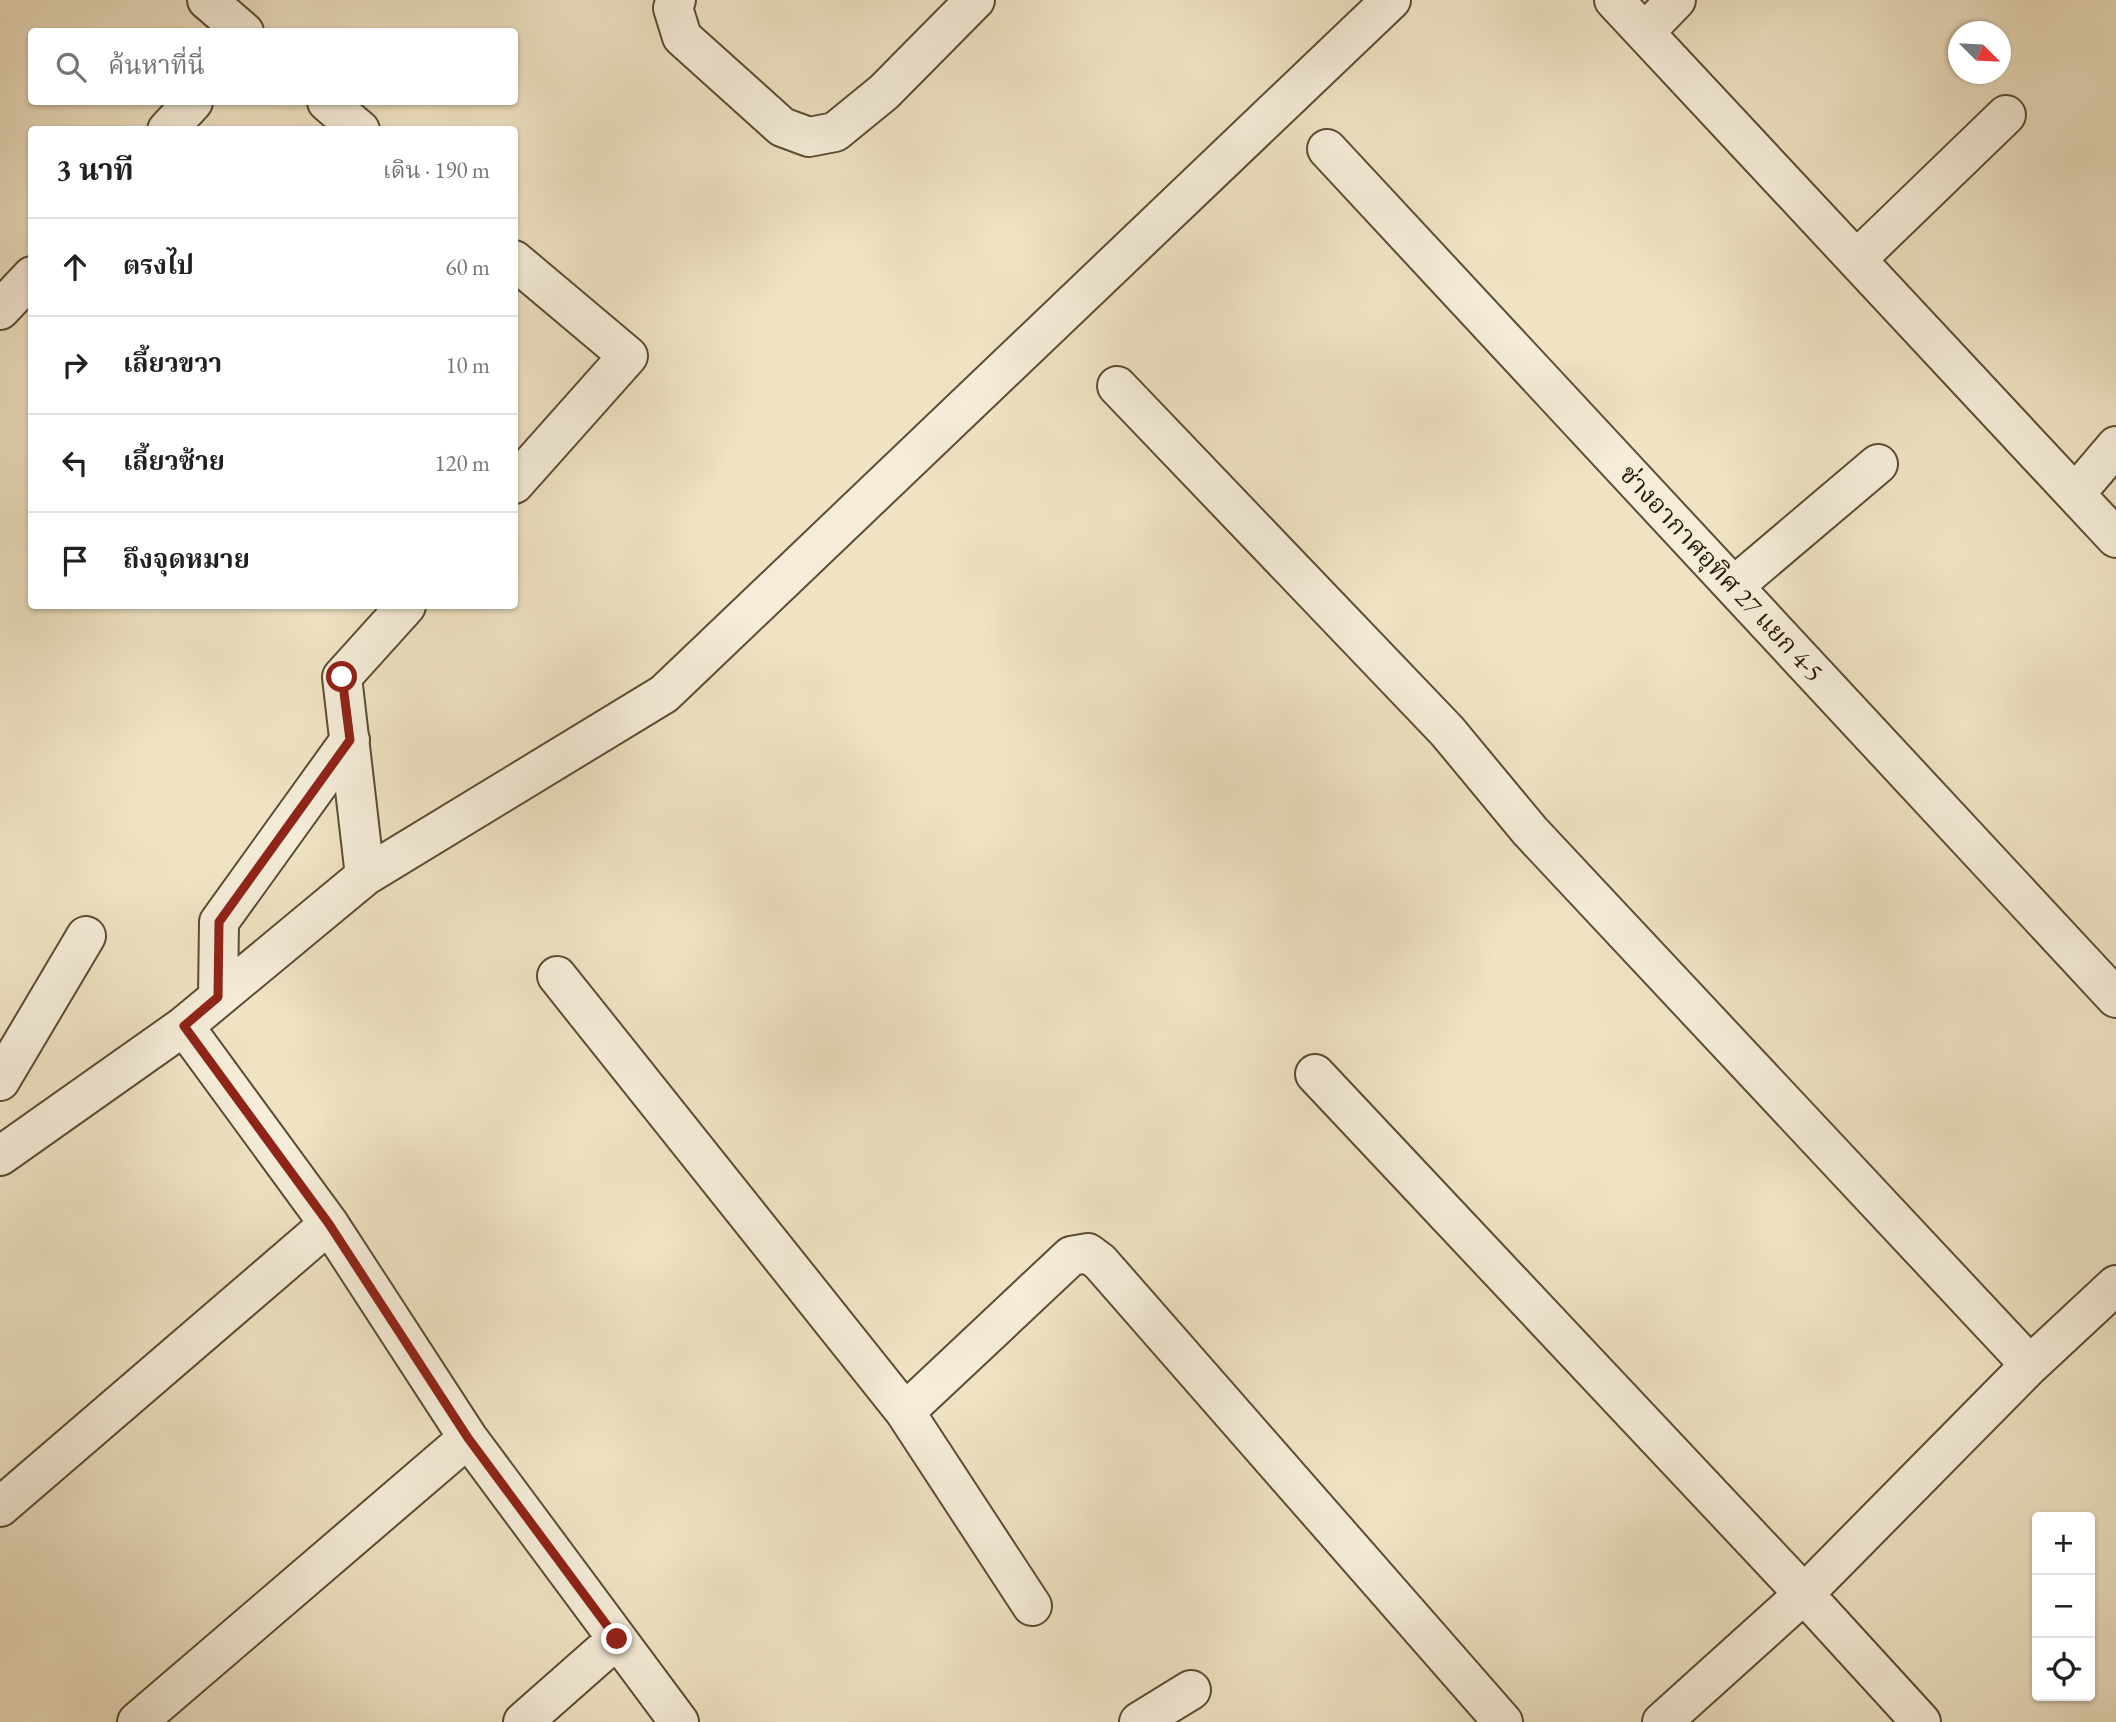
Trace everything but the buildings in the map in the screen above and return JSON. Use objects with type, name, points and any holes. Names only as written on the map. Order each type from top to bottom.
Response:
[{"type":"street","points":[[207,0],[239,28]]},
{"type":"street","points":[[677,0],[673,8],[682,37],[782,127],[809,137],[835,132],[884,92],[975,0]]},
{"type":"street","points":[[0,1156],[184,1026],[365,876],[664,694],[1391,0]]},
{"type":"street","points":[[1614,0],[2116,538]]},
{"type":"street","points":[[1644,32],[1676,0]]},
{"type":"street","points":[[171,126],[190,105]]},
{"type":"street","points":[[331,105],[355,126]]},
{"type":"street","points":[[1857,259],[2006,115]]},
{"type":"street","name":"ช่างอากาศอุทิศ 27 แยก 4-5","points":[[1328,149],[2116,998]]},
{"type":"street","points":[[518,263],[628,356],[518,480]]},
{"type":"street","points":[[0,310],[28,280]]},
{"type":"street","points":[[1117,386],[1447,731],[1530,831],[2030,1365]]},
{"type":"street","points":[[2076,493],[2116,446]]},
{"type":"street","points":[[1734,586],[1878,464]]},
{"type":"street","points":[[365,876],[342,677],[403,609]]},
{"type":"street","points":[[218,997],[219,922],[350,740]]},
{"type":"street","points":[[0,1082],[86,936]]},
{"type":"street","points":[[557,976],[905,1412],[1032,1606]]},
{"type":"street","points":[[184,1026],[329,1224],[468,1438],[679,1722]]},
{"type":"street","points":[[1315,1074],[1921,1722]]},
{"type":"street","points":[[0,1507],[329,1224]]},
{"type":"street","points":[[905,1412],[1071,1256],[1088,1253],[1100,1262],[1503,1722]]},
{"type":"street","points":[[1662,1722],[1804,1594],[2030,1365],[2116,1285]]},
{"type":"street","points":[[137,1722],[468,1438]]},
{"type":"street","points":[[523,1722],[617,1639]]},
{"type":"street","points":[[1139,1722],[1191,1690]]},
{"type":"route","points":[[342,677],[350,740],[219,922],[218,997],[184,1026],[329,1224],[468,1438],[617,1639]]}]
